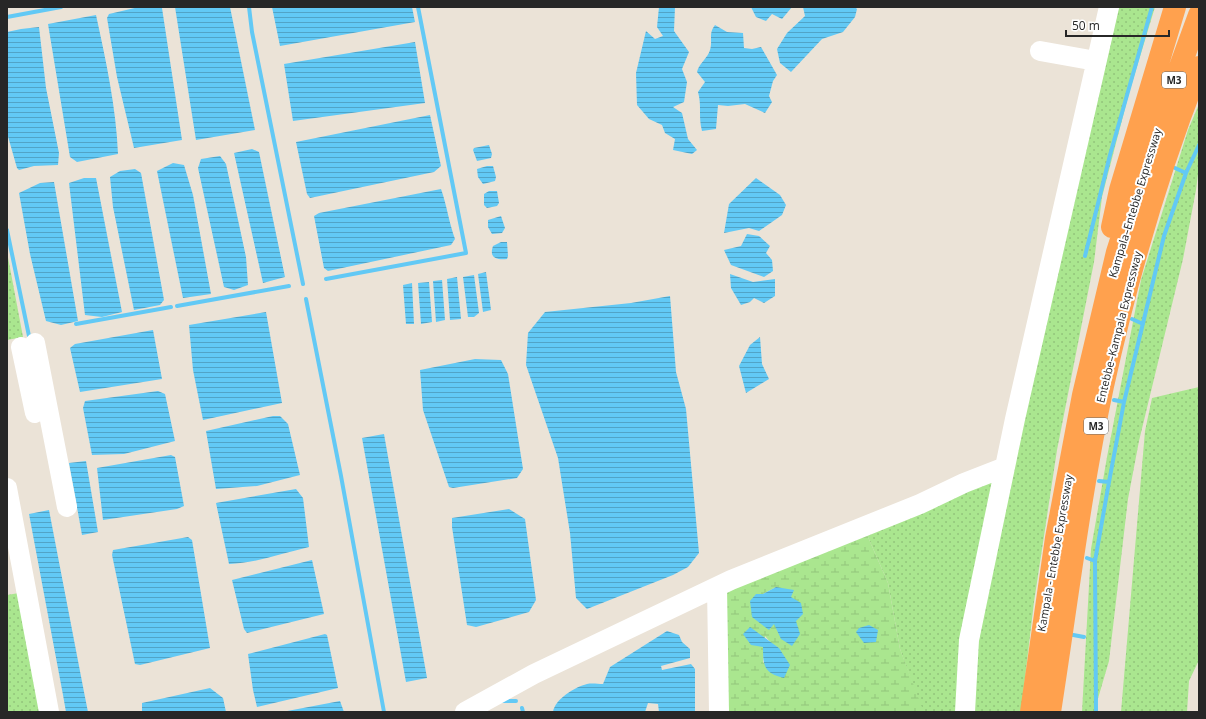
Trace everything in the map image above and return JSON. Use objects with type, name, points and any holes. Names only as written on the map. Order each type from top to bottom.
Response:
[{"type":"highway","points":[[1083,395],[1080,377],[1120,190],[1176,7]]},
{"type":"highway","name":"Kampala–Entebbe Expressway","points":[[1083,395],[1117,252],[1154,138],[1199,14]]},
{"type":"highway","name":"Entebbe–Kampala Expressway","points":[[1050,712],[1078,523],[1103,386],[1128,284],[1154,197],[1199,67]]},
{"type":"highway","name":"Kampala - Entebbe Expressway","points":[[1031,712],[1048,583],[1083,395]]},
{"type":"street","points":[[965,712],[969,640],[1005,467],[1096,61],[1110,7]]},
{"type":"street","points":[[1040,51],[1096,61]]},
{"type":"street","points":[[35,413],[28,345],[67,507]]},
{"type":"street","points":[[465,712],[534,674],[717,587],[920,504],[964,483],[1005,467]]},
{"type":"street","points":[[7,488],[48,712]]},
{"type":"street","points":[[717,587],[719,712]]},
{"type":"green space","points":[[1119,7],[1155,7],[1129,93],[1102,197],[1094,262],[1057,450],[1034,602],[1021,712],[973,712],[976,655],[1015,452]]},
{"type":"green space","points":[[1199,104],[1199,166],[1196,190],[1183,259],[1139,441],[1128,499],[1109,661],[1094,712],[1082,712],[1091,549],[1141,280],[1188,130]]},
{"type":"green space","points":[[7,252],[23,337],[7,340]]},
{"type":"green space","points":[[1199,387],[1199,660],[1189,681],[1187,712],[1121,712],[1145,431],[1152,398]]},
{"type":"green space","points":[[993,476],[989,523],[958,658],[957,712],[922,712],[900,649],[888,583],[865,530]]},
{"type":"green space","points":[[865,530],[888,583],[900,649],[923,710],[922,712],[726,712],[721,590]],"holes":[[[776,587],[791,597],[796,621],[774,624],[763,594]],[[765,636],[772,644],[779,648],[763,663]]]},
{"type":"green space","points":[[19,593],[43,712],[7,712],[7,595]]},
{"type":"water","points":[[139,7],[162,8],[182,140],[134,148],[117,77],[107,18],[109,14]]},
{"type":"water","points":[[175,7],[230,7],[255,130],[196,140]]},
{"type":"water","points":[[272,7],[412,7],[415,22],[280,46]]},
{"type":"water","points":[[659,7],[675,7],[674,31],[689,52],[682,69],[687,82],[684,102],[673,107],[682,113],[688,139],[697,150],[692,154],[673,150],[675,139],[665,133],[662,125],[649,119],[637,105],[636,73],[646,31],[655,39],[663,36],[657,27]]},
{"type":"water","points":[[751,7],[792,7],[782,19],[772,14],[766,21],[756,17]]},
{"type":"water","points":[[803,7],[855,7],[857,9],[855,17],[843,32],[822,39],[791,72],[780,63],[777,49],[787,33],[805,16]]},
{"type":"water","points":[[96,15],[113,101],[118,154],[77,162],[70,157],[48,24]]},
{"type":"water","points":[[715,25],[727,32],[743,33],[744,48],[752,49],[761,47],[777,75],[773,81],[769,96],[772,102],[765,113],[745,104],[728,106],[718,105],[716,129],[702,131],[698,92],[705,82],[697,72],[709,53],[711,46],[711,34]]},
{"type":"water","points":[[39,27],[46,88],[59,153],[58,165],[34,166],[19,170],[17,168],[7,133],[7,32]]},
{"type":"water","points":[[415,42],[425,103],[293,121],[284,64]]},
{"type":"water","points":[[430,115],[441,166],[434,172],[310,198],[307,194],[296,142]]},
{"type":"water","points":[[489,145],[492,154],[491,158],[477,161],[473,150],[474,148]]},
{"type":"water","points":[[252,149],[259,152],[285,277],[263,283],[234,153]]},
{"type":"water","points":[[220,156],[226,164],[246,257],[248,285],[234,290],[224,287],[198,168],[201,159]]},
{"type":"water","points":[[173,163],[184,165],[193,195],[211,294],[183,298],[157,171]]},
{"type":"water","points":[[493,166],[496,177],[495,181],[483,184],[478,177],[477,169]]},
{"type":"water","points":[[135,169],[141,173],[164,300],[160,305],[134,310],[113,207],[110,177],[120,171]]},
{"type":"water","points":[[84,178],[96,178],[122,312],[102,317],[85,315],[69,183]]},
{"type":"water","points":[[756,178],[780,195],[786,205],[782,215],[759,231],[749,228],[724,233],[729,204]]},
{"type":"water","points":[[54,182],[78,321],[61,325],[46,321],[30,254],[19,193],[40,183]]},
{"type":"water","points":[[441,189],[455,239],[451,245],[328,271],[324,268],[314,216],[319,213]]},
{"type":"water","points":[[489,191],[497,191],[499,203],[497,206],[487,208],[484,205],[484,194]]},
{"type":"water","points":[[501,216],[505,228],[502,233],[492,234],[488,227],[488,220]]},
{"type":"water","points":[[747,234],[759,236],[770,246],[766,253],[772,260],[773,271],[764,277],[731,265],[724,250],[741,246]]},
{"type":"water","points":[[501,242],[507,242],[507,259],[500,259],[493,256],[493,246]]},
{"type":"water","points":[[486,272],[491,310],[483,312],[478,274]]},
{"type":"water","points":[[730,274],[753,282],[775,279],[775,296],[764,303],[754,298],[750,302],[741,305],[731,288]]},
{"type":"water","points":[[474,275],[479,313],[474,317],[468,317],[463,277]]},
{"type":"water","points":[[457,277],[461,319],[450,320],[447,279]]},
{"type":"water","points":[[442,280],[445,320],[436,322],[433,281]]},
{"type":"water","points":[[429,282],[432,322],[421,324],[418,283]]},
{"type":"water","points":[[412,283],[414,324],[406,324],[403,285]]},
{"type":"water","points":[[670,296],[676,372],[686,409],[699,553],[688,567],[673,575],[587,609],[576,598],[570,533],[558,458],[526,365],[528,333],[545,312],[631,303]]},
{"type":"water","points":[[266,312],[282,403],[203,420],[193,370],[189,325]]},
{"type":"water","points":[[153,330],[162,379],[80,392],[70,348],[75,344]]},
{"type":"water","points":[[760,337],[762,364],[769,379],[746,393],[739,366],[750,345]]},
{"type":"water","points":[[475,359],[501,360],[508,374],[523,469],[517,478],[453,488],[449,487],[423,410],[420,370]]},
{"type":"water","points":[[158,391],[165,394],[175,441],[124,454],[92,455],[83,408],[85,401]]},
{"type":"water","points":[[273,416],[280,416],[288,424],[300,475],[257,486],[216,489],[206,431]]},
{"type":"water","points":[[384,434],[427,678],[406,682],[362,438]]},
{"type":"water","points":[[171,455],[175,457],[184,506],[177,509],[103,520],[97,468]]},
{"type":"water","points":[[86,461],[98,532],[82,535],[69,463]]},
{"type":"water","points":[[296,489],[303,498],[309,547],[259,560],[229,564],[216,503]]},
{"type":"water","points":[[509,509],[525,519],[536,600],[529,612],[476,627],[467,625],[452,527],[452,518]]},
{"type":"water","points":[[49,510],[88,712],[66,712],[29,514]]},
{"type":"water","points":[[188,537],[192,540],[210,648],[140,665],[135,664],[112,555],[113,550]]},
{"type":"water","points":[[312,560],[324,614],[247,633],[244,629],[232,580]]},
{"type":"water","points":[[776,587],[794,590],[791,597],[801,603],[803,614],[796,621],[800,634],[792,646],[781,639],[774,624],[769,630],[752,617],[750,601],[756,594],[763,594]]},
{"type":"water","points":[[869,625],[878,630],[876,642],[864,643],[856,632],[859,628]]},
{"type":"water","points":[[750,627],[779,648],[790,665],[784,678],[772,674],[766,668],[763,659],[763,647],[751,645],[743,634]]},
{"type":"water","points":[[667,631],[679,635],[682,642],[690,649],[690,658],[661,666],[662,670],[691,664],[695,669],[695,712],[659,712],[658,704],[648,703],[645,712],[553,712],[557,703],[566,694],[587,684],[603,684],[610,667]]},
{"type":"water","points":[[325,634],[327,635],[338,688],[257,707],[248,654]]},
{"type":"water","points":[[210,688],[223,698],[226,712],[142,712],[142,703]]},
{"type":"water","points":[[340,701],[344,712],[282,712]]},
{"type":"waterway","points":[[7,17],[61,7]]},
{"type":"waterway","points":[[249,7],[252,32],[303,284]]},
{"type":"waterway","points":[[326,279],[466,253],[418,7]]},
{"type":"waterway","points":[[1085,256],[1110,155],[1152,7]]},
{"type":"waterway","points":[[1096,712],[1095,561],[1109,482],[1124,402],[1164,236],[1186,173],[1199,145]]},
{"type":"waterway","points":[[1175,168],[1186,173]]},
{"type":"waterway","points":[[7,230],[29,336]]},
{"type":"waterway","points":[[177,306],[289,286]]},
{"type":"waterway","points":[[306,299],[341,476],[384,712]]},
{"type":"waterway","points":[[76,324],[171,307]]},
{"type":"waterway","points":[[1132,319],[1143,324]]},
{"type":"waterway","points":[[1114,400],[1124,402]]},
{"type":"waterway","points":[[1099,481],[1109,482]]},
{"type":"waterway","points":[[1087,558],[1095,561]]},
{"type":"waterway","points":[[1068,634],[1084,637]]},
{"type":"waterway","points":[[501,701],[516,701]]},
{"type":"waterway","points":[[522,708],[523,712]]}]
